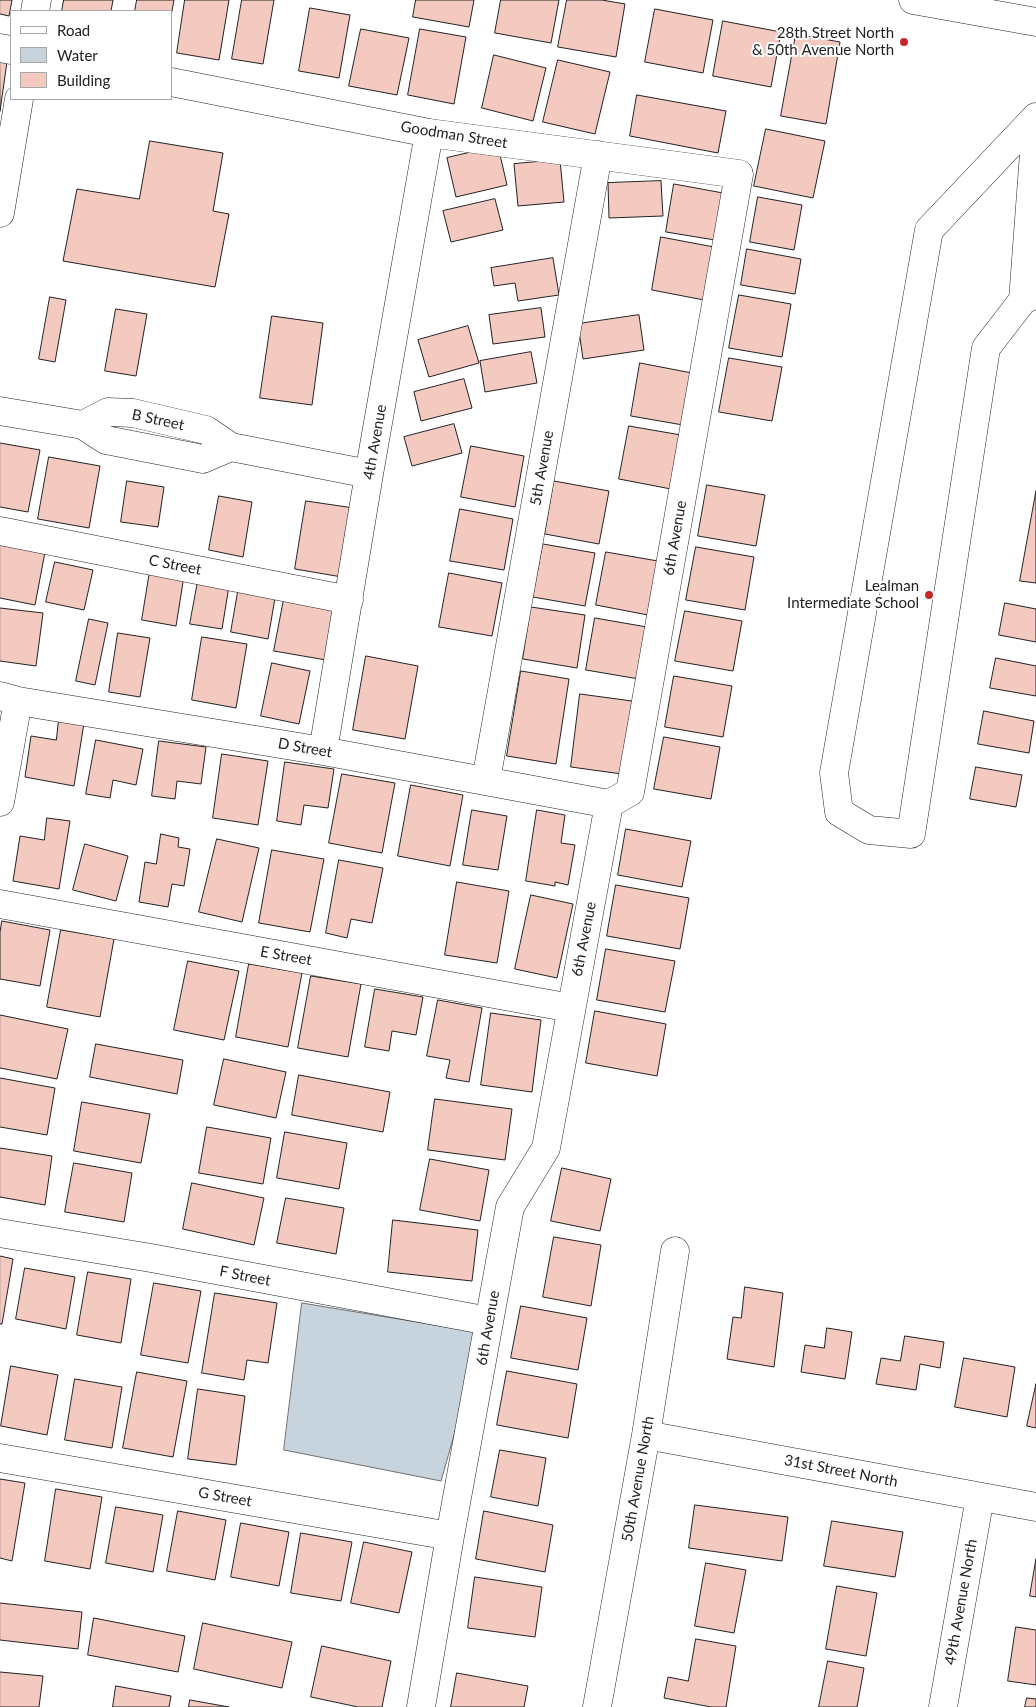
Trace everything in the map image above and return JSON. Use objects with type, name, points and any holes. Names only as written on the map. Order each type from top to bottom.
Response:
[{"type":"street","points":[[913,0],[1036,22]]},
{"type":"street","name":"Goodman Street","points":[[172,82],[429,133],[739,174]]},
{"type":"street","points":[[0,213],[19,100]]},
{"type":"street","points":[[1036,117],[929,230],[834,773],[840,812],[869,830],[911,834],[986,348],[1030,298],[1036,126]]},
{"type":"street","name":"4th Avenue","points":[[323,751],[429,133]]},
{"type":"street","name":"5th Avenue","points":[[486,780],[598,155]]},
{"type":"street","name":"6th Avenue","points":[[421,1707],[510,1207],[546,1148],[609,804],[630,792],[739,174]]},
{"type":"street","name":"B Street","points":[[0,411],[83,425],[108,412],[133,413],[206,430],[231,447],[370,474]]},
{"type":"street","name":"C Street","points":[[0,531],[349,600]]},
{"type":"street","points":[[0,802],[9,698]]},
{"type":"street","name":"D Street","points":[[9,698],[323,751],[609,804]]},
{"type":"street","name":"E Street","points":[[0,904],[571,1008]]},
{"type":"street","name":"F Street","points":[[0,1233],[151,1258],[489,1321]]},
{"type":"street","name":"50th Avenue North","points":[[597,1707],[646,1435],[675,1251]]},
{"type":"street","name":"31st Street North","points":[[646,1435],[1036,1507]]},
{"type":"street","name":"G Street","points":[[0,1458],[450,1536]]},
{"type":"street","name":"49th Avenue North","points":[[943,1707],[980,1497]]},
{"type":"water","points":[[302,1303],[483,1333],[441,1481],[284,1450]]},
{"type":"building","points":[[0,0],[12,0],[9,16],[0,14]]},
{"type":"building","points":[[64,0],[113,0],[111,10],[62,10]]},
{"type":"building","points":[[137,0],[174,0],[172,11],[135,10]]},
{"type":"building","points":[[185,0],[229,0],[219,60],[177,53]]},
{"type":"building","points":[[242,0],[274,0],[263,64],[232,59]]},
{"type":"building","points":[[416,0],[474,0],[469,27],[413,17]]},
{"type":"building","points":[[501,0],[559,0],[551,43],[495,33]]},
{"type":"building","points":[[567,0],[602,0],[625,4],[616,57],[558,47]]},
{"type":"building","points":[[310,8],[350,15],[339,78],[299,71]]},
{"type":"building","points":[[655,9],[713,20],[703,73],[645,62]]},
{"type":"building","points":[[723,21],[781,32],[771,87],[713,76]]},
{"type":"building","points":[[361,29],[409,38],[397,95],[349,86]]},
{"type":"building","points":[[420,29],[466,37],[454,104],[408,95]]},
{"type":"building","points":[[796,34],[840,42],[826,124],[781,116]]},
{"type":"building","points":[[494,55],[546,68],[533,121],[482,108]]},
{"type":"building","points":[[558,60],[610,72],[595,134],[543,122]]},
{"type":"building","points":[[0,61],[7,62],[0,111]]},
{"type":"building","points":[[637,95],[726,111],[718,153],[630,136]]},
{"type":"building","points":[[766,129],[825,141],[813,198],[754,186]]},
{"type":"building","points":[[150,141],[223,153],[213,211],[229,214],[215,287],[63,261],[77,189],[139,199]]},
{"type":"building","points":[[498,146],[507,185],[456,197],[447,158]]},
{"type":"building","points":[[560,160],[564,202],[518,206],[514,164]]},
{"type":"building","points":[[661,181],[663,216],[609,218],[608,183]]},
{"type":"building","points":[[674,184],[723,193],[715,240],[666,232]]},
{"type":"building","points":[[758,197],[802,205],[794,250],[750,242]]},
{"type":"building","points":[[495,199],[503,230],[451,242],[443,211]]},
{"type":"building","points":[[661,237],[714,247],[704,300],[652,290]]},
{"type":"building","points":[[747,249],[801,259],[795,294],[741,285]]},
{"type":"building","points":[[553,258],[559,295],[518,301],[515,283],[494,286],[491,268]]},
{"type":"building","points":[[739,295],[791,304],[782,357],[729,348]]},
{"type":"building","points":[[50,297],[66,300],[55,362],[39,359]]},
{"type":"building","points":[[541,308],[545,337],[493,344],[489,315]]},
{"type":"building","points":[[116,309],[147,314],[136,376],[105,371]]},
{"type":"building","points":[[639,315],[644,350],[583,359],[578,324]]},
{"type":"building","points":[[272,316],[323,323],[312,405],[260,398]]},
{"type":"building","points":[[468,326],[479,363],[429,377],[418,340]]},
{"type":"building","points":[[531,352],[537,383],[485,392],[480,361]]},
{"type":"building","points":[[729,358],[782,367],[772,421],[719,412]]},
{"type":"building","points":[[640,363],[692,373],[683,425],[631,416]]},
{"type":"building","points":[[464,379],[472,408],[421,421],[414,392]]},
{"type":"building","points":[[454,424],[462,453],[412,466],[404,437]]},
{"type":"building","points":[[629,426],[681,435],[671,489],[619,479]]},
{"type":"building","points":[[0,443],[40,450],[28,512],[0,507]]},
{"type":"building","points":[[471,446],[524,456],[515,507],[461,497]]},
{"type":"building","points":[[49,457],[100,466],[89,528],[38,519]]},
{"type":"building","points":[[127,481],[164,487],[158,527],[121,522]]},
{"type":"building","points":[[554,481],[609,491],[599,544],[545,534]]},
{"type":"building","points":[[707,485],[765,495],[756,546],[698,536]]},
{"type":"building","points":[[1036,491],[1036,583],[1020,581]]},
{"type":"building","points":[[219,496],[252,502],[243,557],[209,550]]},
{"type":"building","points":[[306,501],[354,508],[342,577],[295,569]]},
{"type":"building","points":[[460,509],[513,519],[504,570],[450,561]]},
{"type":"building","points":[[0,544],[45,552],[35,605],[0,598]]},
{"type":"building","points":[[543,544],[595,553],[585,606],[533,597]]},
{"type":"building","points":[[696,547],[754,557],[745,610],[686,600]]},
{"type":"building","points":[[606,552],[658,561],[648,615],[596,605]]},
{"type":"building","points":[[55,562],[93,570],[84,610],[46,602]]},
{"type":"building","points":[[150,571],[184,576],[176,626],[142,620]]},
{"type":"building","points":[[449,573],[502,583],[492,636],[439,627]]},
{"type":"building","points":[[198,581],[229,586],[222,629],[190,624]]},
{"type":"building","points":[[238,592],[275,598],[268,639],[231,632]]},
{"type":"building","points":[[284,599],[335,608],[326,660],[274,651]]},
{"type":"building","points":[[1005,603],[1036,609],[1036,642],[999,635]]},
{"type":"building","points":[[531,607],[585,615],[577,668],[523,659]]},
{"type":"building","points":[[0,608],[43,613],[36,666],[0,661]]},
{"type":"building","points":[[685,611],[742,621],[733,671],[675,661]]},
{"type":"building","points":[[595,618],[647,627],[639,679],[586,670]]},
{"type":"building","points":[[89,619],[108,623],[95,685],[76,681]]},
{"type":"building","points":[[118,633],[150,638],[140,697],[109,692]]},
{"type":"building","points":[[202,637],[247,644],[236,708],[192,700]]},
{"type":"building","points":[[366,656],[418,666],[405,739],[353,730]]},
{"type":"building","points":[[996,658],[1036,666],[1036,696],[990,688]]},
{"type":"building","points":[[272,663],[310,671],[299,724],[261,716]]},
{"type":"building","points":[[521,671],[569,679],[556,764],[507,756]]},
{"type":"building","points":[[674,676],[732,686],[723,737],[665,727]]},
{"type":"building","points":[[580,694],[632,701],[622,774],[571,767]]},
{"type":"building","points":[[984,711],[1034,721],[1029,753],[978,744]]},
{"type":"building","points":[[59,719],[84,723],[74,786],[25,777],[31,736],[56,740]]},
{"type":"building","points":[[664,737],[720,747],[711,799],[654,789]]},
{"type":"building","points":[[96,740],[143,749],[136,785],[113,780],[110,798],[86,794]]},
{"type":"building","points":[[159,741],[206,747],[201,784],[177,781],[175,799],[152,796]]},
{"type":"building","points":[[222,754],[268,761],[258,825],[213,818]]},
{"type":"building","points":[[285,762],[334,769],[328,808],[304,805],[301,825],[277,821]]},
{"type":"building","points":[[976,767],[1022,775],[1016,807],[970,799]]},
{"type":"building","points":[[342,774],[395,783],[382,853],[329,843]]},
{"type":"building","points":[[411,785],[463,795],[450,866],[398,856]]},
{"type":"building","points":[[472,810],[507,816],[498,870],[463,865]]},
{"type":"building","points":[[537,810],[565,815],[561,843],[575,845],[568,885],[555,882],[555,886],[526,881]]},
{"type":"building","points":[[47,818],[70,821],[59,889],[13,881],[20,836],[44,840]]},
{"type":"building","points":[[626,829],[691,841],[682,887],[618,875]]},
{"type":"building","points":[[161,834],[179,838],[178,847],[190,849],[184,886],[172,884],[168,907],[139,902],[145,862],[156,864]]},
{"type":"building","points":[[217,839],[259,848],[242,922],[199,912]]},
{"type":"building","points":[[85,844],[128,856],[116,901],[73,890]]},
{"type":"building","points":[[272,850],[324,859],[310,932],[259,923]]},
{"type":"building","points":[[339,860],[383,868],[372,923],[351,919],[347,938],[326,933]]},
{"type":"building","points":[[457,882],[509,891],[497,963],[445,955]]},
{"type":"building","points":[[616,885],[689,898],[680,949],[607,936]]},
{"type":"building","points":[[531,895],[573,904],[557,978],[515,969]]},
{"type":"building","points":[[2,921],[50,930],[40,986],[0,979],[0,933]]},
{"type":"building","points":[[61,930],[114,939],[100,1017],[47,1007]]},
{"type":"building","points":[[606,949],[675,961],[665,1012],[597,1000]]},
{"type":"building","points":[[188,961],[239,971],[224,1040],[174,1030]]},
{"type":"building","points":[[249,964],[302,973],[288,1047],[236,1037]]},
{"type":"building","points":[[311,976],[361,984],[348,1057],[298,1048]]},
{"type":"building","points":[[375,989],[423,997],[416,1035],[392,1031],[389,1051],[365,1047]]},
{"type":"building","points":[[438,1000],[482,1008],[469,1082],[446,1078],[450,1060],[427,1056]]},
{"type":"building","points":[[595,1011],[666,1024],[657,1076],[586,1063]]},
{"type":"building","points":[[491,1013],[541,1020],[532,1092],[481,1085]]},
{"type":"building","points":[[0,1015],[68,1029],[57,1079],[0,1068]]},
{"type":"building","points":[[96,1044],[183,1060],[177,1094],[90,1077]]},
{"type":"building","points":[[224,1059],[286,1072],[276,1118],[214,1105]]},
{"type":"building","points":[[299,1075],[390,1092],[383,1132],[292,1115]]},
{"type":"building","points":[[0,1078],[55,1088],[47,1135],[0,1127]]},
{"type":"building","points":[[435,1099],[512,1109],[505,1160],[428,1150]]},
{"type":"building","points":[[82,1102],[150,1114],[141,1163],[74,1151]]},
{"type":"building","points":[[207,1127],[271,1138],[263,1184],[199,1173]]},
{"type":"building","points":[[285,1132],[347,1143],[339,1189],[277,1178]]},
{"type":"building","points":[[0,1148],[52,1156],[45,1205],[0,1197]]},
{"type":"building","points":[[430,1159],[489,1170],[480,1221],[420,1210]]},
{"type":"building","points":[[74,1163],[132,1173],[124,1222],[65,1212]]},
{"type":"building","points":[[562,1168],[611,1179],[600,1231],[551,1221]]},
{"type":"building","points":[[192,1183],[264,1198],[254,1245],[183,1229]]},
{"type":"building","points":[[286,1198],[344,1208],[336,1254],[277,1243]]},
{"type":"building","points":[[393,1220],[478,1230],[472,1281],[388,1272]]},
{"type":"building","points":[[554,1237],[601,1245],[591,1306],[543,1297]]},
{"type":"building","points":[[0,1256],[13,1259],[2,1324],[0,1324]]},
{"type":"building","points":[[25,1268],[75,1277],[66,1329],[16,1319]]},
{"type":"building","points":[[88,1272],[131,1279],[121,1343],[77,1335]]},
{"type":"building","points":[[154,1283],[201,1291],[188,1363],[141,1355]]},
{"type":"building","points":[[745,1287],[783,1293],[774,1367],[727,1359],[733,1317],[741,1318]]},
{"type":"building","points":[[215,1293],[277,1303],[268,1363],[247,1360],[244,1380],[202,1373]]},
{"type":"building","points":[[521,1306],[587,1318],[578,1370],[511,1358]]},
{"type":"building","points":[[827,1328],[852,1332],[845,1379],[801,1372],[805,1345],[824,1348]]},
{"type":"building","points":[[905,1336],[944,1342],[940,1368],[920,1364],[916,1390],[876,1384],[881,1358],[900,1361]]},
{"type":"building","points":[[964,1358],[1015,1367],[1007,1417],[955,1407]]},
{"type":"building","points":[[11,1366],[58,1375],[47,1435],[1,1426]]},
{"type":"building","points":[[507,1371],[577,1384],[568,1438],[497,1425]]},
{"type":"building","points":[[137,1372],[187,1381],[173,1457],[123,1448]]},
{"type":"building","points":[[75,1379],[122,1387],[112,1448],[65,1440]]},
{"type":"building","points":[[1036,1384],[1036,1428],[1027,1426]]},
{"type":"building","points":[[198,1389],[245,1396],[236,1465],[188,1459]]},
{"type":"building","points":[[500,1450],[546,1458],[538,1506],[491,1497]]},
{"type":"building","points":[[0,1479],[25,1483],[12,1561],[0,1558]]},
{"type":"building","points":[[56,1489],[102,1497],[90,1569],[45,1561]]},
{"type":"building","points":[[695,1505],[788,1517],[782,1561],[689,1548]]},
{"type":"building","points":[[116,1507],[163,1515],[153,1572],[106,1563]]},
{"type":"building","points":[[178,1511],[226,1520],[215,1580],[167,1571]]},
{"type":"building","points":[[484,1511],[553,1525],[545,1572],[476,1559]]},
{"type":"building","points":[[832,1521],[903,1532],[895,1577],[824,1566]]},
{"type":"building","points":[[241,1523],[289,1532],[279,1586],[231,1577]]},
{"type":"building","points":[[301,1533],[352,1542],[341,1601],[291,1593]]},
{"type":"building","points":[[364,1542],[412,1552],[399,1613],[351,1603]]},
{"type":"building","points":[[1036,1559],[1036,1597],[1030,1596]]},
{"type":"building","points":[[706,1563],[746,1570],[734,1633],[695,1626]]},
{"type":"building","points":[[475,1577],[542,1587],[535,1637],[468,1628]]},
{"type":"building","points":[[837,1586],[877,1593],[866,1656],[826,1649]]},
{"type":"building","points":[[0,1603],[82,1612],[78,1649],[0,1640]]},
{"type":"building","points":[[94,1618],[185,1636],[178,1672],[88,1655]]},
{"type":"building","points":[[203,1623],[292,1642],[282,1688],[194,1669]]},
{"type":"building","points":[[1016,1627],[1036,1630],[1036,1685],[1008,1681]]},
{"type":"building","points":[[696,1639],[736,1646],[726,1707],[711,1707],[664,1698],[668,1677],[688,1681]]},
{"type":"building","points":[[322,1646],[391,1661],[382,1707],[358,1707],[311,1697]]},
{"type":"building","points":[[828,1661],[864,1668],[857,1707],[819,1707]]},
{"type":"building","points":[[0,1672],[43,1676],[39,1707],[0,1707]]},
{"type":"building","points":[[457,1673],[528,1686],[524,1707],[451,1707]]},
{"type":"building","points":[[116,1686],[171,1696],[169,1707],[113,1707]]},
{"type":"building","points":[[1027,1698],[1036,1699],[1036,1707],[1025,1707]]},
{"type":"building","points":[[190,1700],[229,1707],[189,1707]]},
{"type":"place","name":"28th Street North & 50th Avenue North","points":[[904,42]]},
{"type":"place","name":"Lealman Intermediate School","points":[[929,595]]}]
